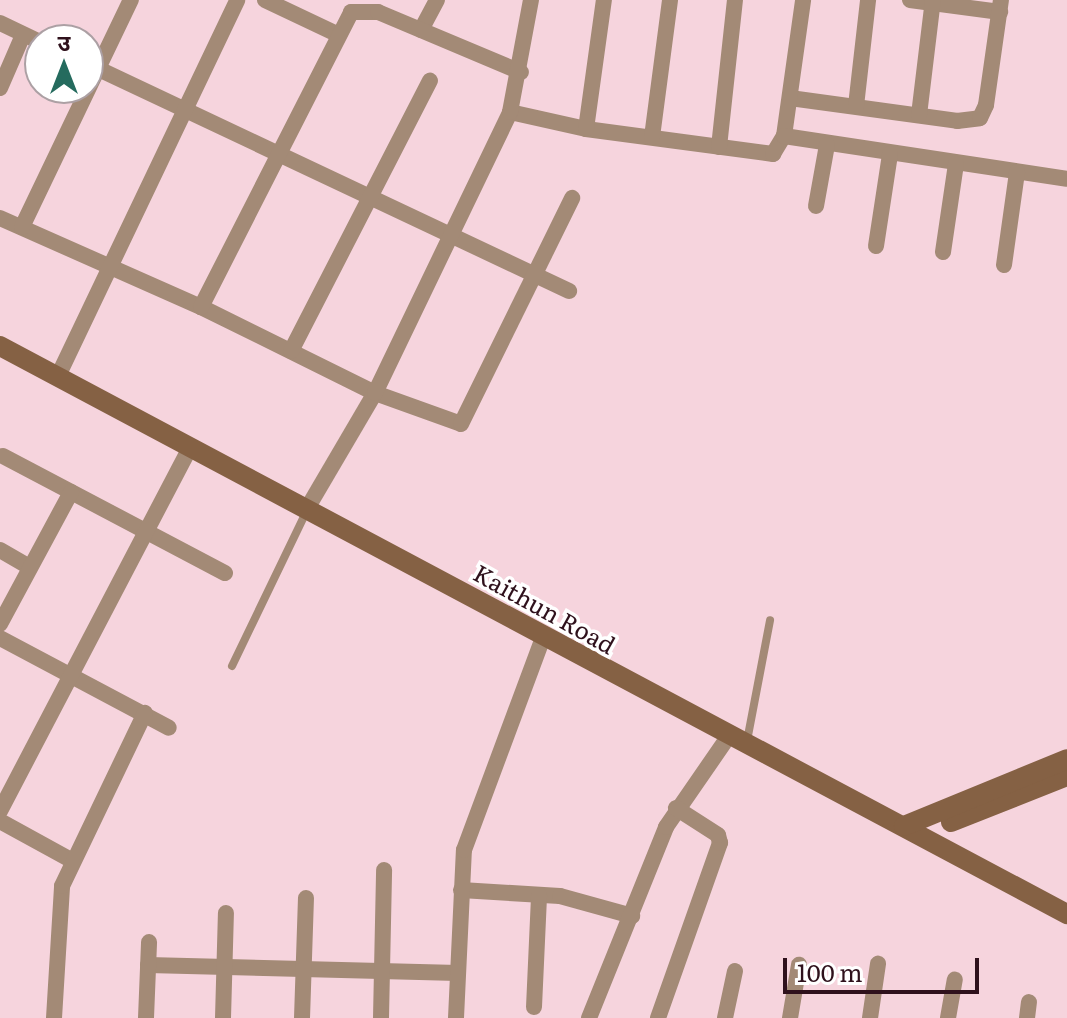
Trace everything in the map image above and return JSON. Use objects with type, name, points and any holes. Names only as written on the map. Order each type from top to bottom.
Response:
[{"type":"street","points":[[104,49],[131,0]]},
{"type":"street","points":[[59,374],[182,108],[237,0]]},
{"type":"street","points":[[265,0],[337,34]]},
{"type":"street","points":[[421,30],[437,0]]},
{"type":"street","points":[[308,507],[375,393],[448,233],[510,112],[521,72],[531,0]]},
{"type":"street","points":[[586,129],[604,0]]},
{"type":"street","points":[[652,137],[670,0]]},
{"type":"street","points":[[719,147],[735,0]]},
{"type":"street","points":[[510,112],[586,129],[773,154],[784,136],[803,0]]},
{"type":"street","points":[[856,106],[868,0]]},
{"type":"street","points":[[790,98],[966,122],[983,115],[1000,6],[910,0]]},
{"type":"street","points":[[919,115],[933,2]]},
{"type":"street","points":[[201,307],[347,15],[362,8],[521,72]]},
{"type":"street","points":[[0,23],[23,35],[0,88]]},
{"type":"street","points":[[104,72],[448,233],[531,276],[569,291]]},
{"type":"street","points":[[291,351],[430,81]]},
{"type":"street","points":[[22,227],[77,104]]},
{"type":"street","points":[[784,136],[827,145],[1067,179]]},
{"type":"street","points":[[816,206],[827,145]]},
{"type":"street","points":[[876,246],[890,154]]},
{"type":"street","points":[[943,252],[956,164]]},
{"type":"street","points":[[1004,265],[1017,172]]},
{"type":"street","points":[[0,218],[201,307],[375,393],[461,424],[531,276],[572,198]]},
{"type":"street","name":"Kaithun Road","points":[[0,346],[59,374],[189,449],[308,507],[737,742],[912,830],[1067,914]]},
{"type":"street","points":[[0,811],[189,449]]},
{"type":"street","points":[[3,456],[225,573]]},
{"type":"street","points":[[0,624],[71,492]]},
{"type":"street","points":[[0,550],[30,567]]},
{"type":"street","points":[[0,638],[169,728]]},
{"type":"street","points":[[456,1018],[464,850],[543,638]]},
{"type":"street","points":[[54,1018],[60,898],[71,860],[145,713]]},
{"type":"street","points":[[589,1018],[676,808],[737,742]]},
{"type":"street","points":[[912,830],[1067,759]]},
{"type":"street","points":[[912,830],[1067,776]]},
{"type":"street","points":[[658,1018],[720,843],[718,835],[676,808]]},
{"type":"street","points":[[0,821],[71,860]]},
{"type":"street","points":[[381,1018],[384,870]]},
{"type":"street","points":[[461,890],[539,895],[632,916]]},
{"type":"street","points":[[534,1007],[539,895]]},
{"type":"street","points":[[302,1018],[306,898]]},
{"type":"street","points":[[223,1018],[226,913]]},
{"type":"street","points":[[146,1018],[149,942]]},
{"type":"street","points":[[870,1018],[878,964]]},
{"type":"street","points":[[148,965],[458,973]]},
{"type":"street","points":[[790,1018],[799,965]]},
{"type":"street","points":[[725,1018],[735,971]]},
{"type":"street","points":[[948,1018],[955,980]]},
{"type":"lane","points":[[232,666],[308,507]]},
{"type":"lane","points":[[737,742],[770,620]]}]
